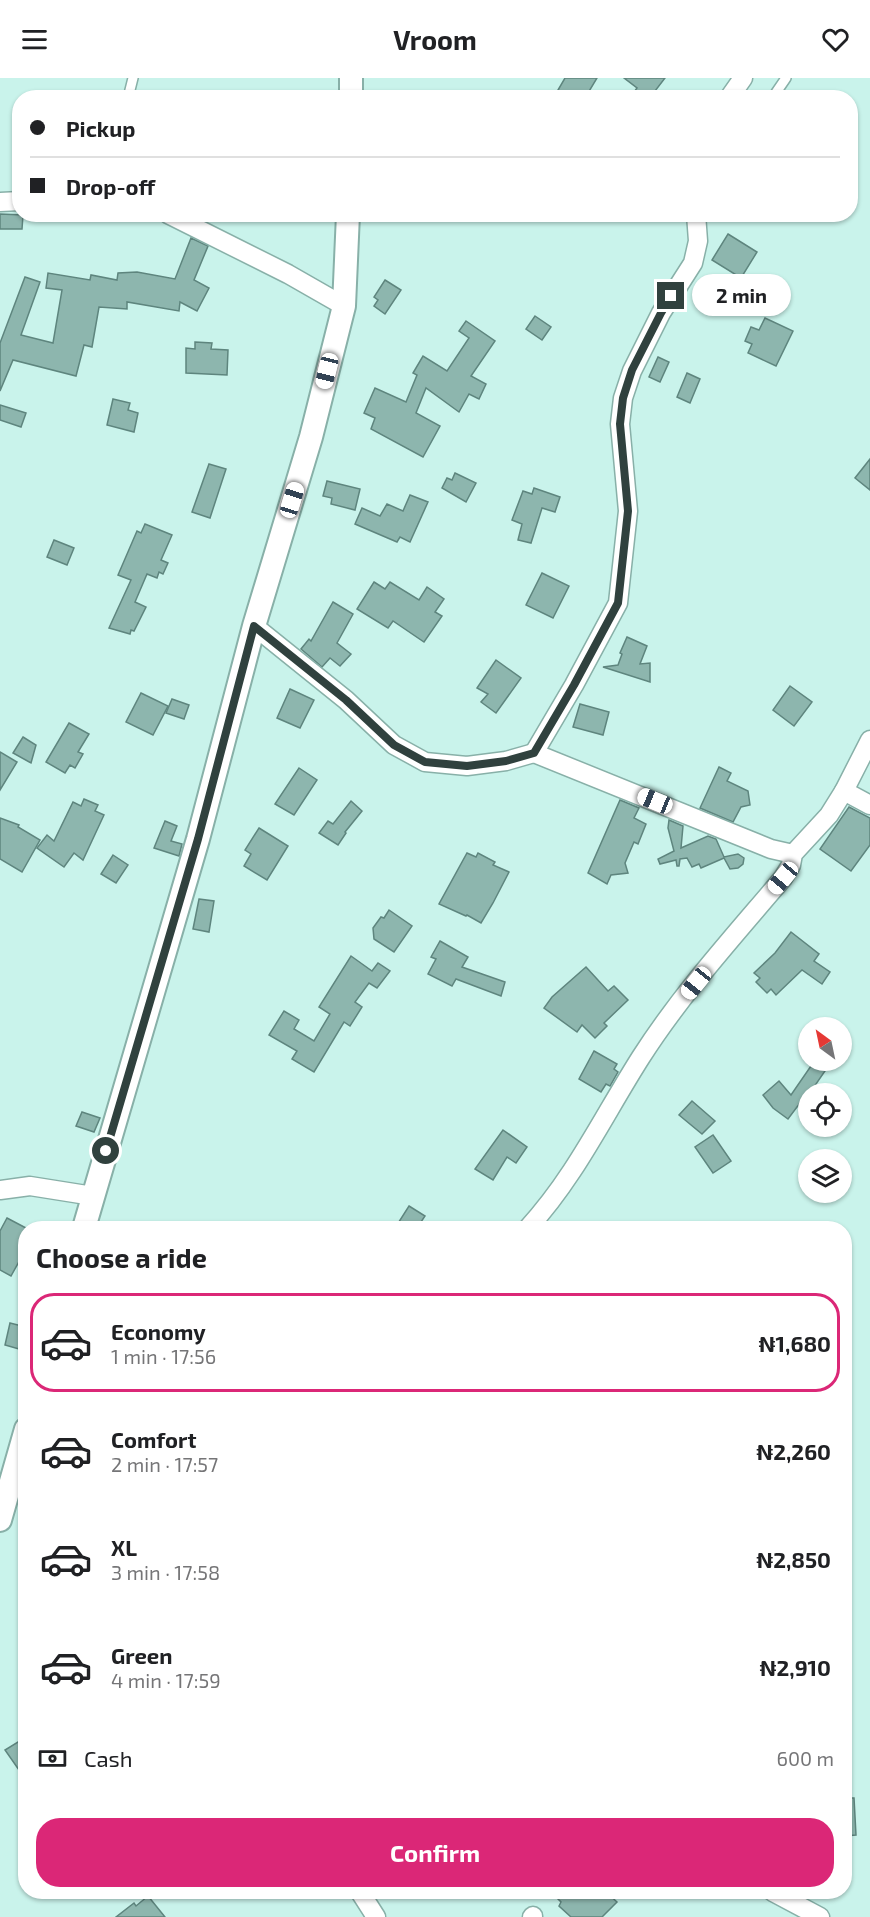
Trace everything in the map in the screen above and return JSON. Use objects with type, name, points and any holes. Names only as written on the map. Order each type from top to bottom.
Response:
[{"type":"street","points":[[184,222],[288,274],[344,306]]},
{"type":"street","points":[[86,1221],[198,839],[254,626],[311,437],[344,306],[348,222]]},
{"type":"street","points":[[534,753],[618,603],[628,511],[620,424],[623,398],[632,370],[661,313],[693,263],[698,241],[697,222]]},
{"type":"street","points":[[254,626],[346,700],[394,745],[425,762],[467,766],[506,761],[534,753],[771,849],[793,854]]},
{"type":"street","points":[[534,1221],[570,1176],[641,1056],[684,998],[783,878],[791,865],[793,854],[829,815],[870,740]]},
{"type":"street","points":[[844,791],[870,805]]},
{"type":"street","points":[[0,1190],[30,1186],[93,1196]]},
{"type":"street","points":[[0,1520],[18,1457]]},
{"type":"street","points":[[364,1899],[376,1917]]},
{"type":"street","points":[[785,1899],[820,1917]]},
{"type":"building","points":[[565,78],[597,78],[590,90],[558,90]]},
{"type":"building","points":[[624,78],[665,78],[656,90],[636,90],[637,88]]},
{"type":"building","points":[[0,214],[12,215],[12,222],[22,222],[22,229],[0,229]]},
{"type":"building","points":[[728,234],[757,252],[741,278],[712,260]]},
{"type":"building","points":[[191,238],[208,246],[194,280],[209,288],[197,311],[180,302],[179,311],[127,302],[127,309],[99,307],[92,347],[84,345],[76,376],[13,360],[0,391],[0,343],[25,277],[40,282],[21,335],[53,343],[62,290],[46,288],[48,273],[90,280],[91,275],[117,280],[118,273],[137,272],[175,279]]},
{"type":"building","points":[[385,280],[401,290],[385,314],[374,306],[378,300],[374,297]]},
{"type":"building","points":[[535,316],[551,327],[542,340],[526,329]]},
{"type":"building","points":[[765,318],[793,331],[776,366],[748,353],[752,344],[745,341],[751,327],[759,330]]},
{"type":"building","points":[[466,321],[495,341],[471,376],[486,384],[479,399],[469,394],[459,412],[426,388],[416,413],[440,426],[423,457],[371,429],[375,418],[364,413],[375,388],[406,402],[417,375],[413,373],[423,356],[447,371],[469,338],[459,331]]},
{"type":"building","points":[[195,342],[212,343],[211,349],[228,350],[227,375],[186,373],[186,348],[195,349]]},
{"type":"building","points":[[658,357],[669,362],[660,382],[649,377]]},
{"type":"building","points":[[687,373],[700,379],[690,403],[677,397]]},
{"type":"building","points":[[113,399],[130,403],[128,410],[138,413],[134,432],[107,425]]},
{"type":"building","points":[[0,405],[26,413],[21,427],[0,420]]},
{"type":"building","points":[[870,459],[870,490],[855,478]]},
{"type":"building","points":[[209,464],[226,469],[210,518],[192,512]]},
{"type":"building","points":[[455,473],[476,483],[466,502],[442,488],[447,478],[452,480]]},
{"type":"building","points":[[327,481],[360,489],[355,510],[331,504],[332,498],[323,496]]},
{"type":"building","points":[[534,488],[560,497],[555,512],[542,508],[531,543],[518,540],[522,524],[512,520],[523,491],[532,494]]},
{"type":"building","points":[[410,495],[428,502],[410,542],[400,537],[397,542],[355,524],[362,508],[380,516],[387,504],[403,511]]},
{"type":"building","points":[[145,524],[172,535],[161,560],[168,563],[163,574],[159,572],[157,578],[147,574],[135,602],[146,607],[134,631],[131,630],[130,634],[109,628],[131,580],[118,575],[137,531],[141,533]]},
{"type":"building","points":[[54,540],[74,548],[67,565],[47,557]]},
{"type":"building","points":[[542,573],[569,586],[553,618],[526,605]]},
{"type":"building","points":[[374,582],[385,589],[390,582],[419,600],[427,587],[444,599],[435,612],[442,616],[424,642],[393,621],[388,628],[357,609]]},
{"type":"building","points":[[333,602],[353,614],[337,643],[351,654],[340,666],[330,658],[322,667],[301,649],[309,639],[311,641]]},
{"type":"building","points":[[627,637],[647,646],[640,664],[650,663],[650,682],[603,667],[618,665]]},
{"type":"building","points":[[496,660],[521,678],[496,713],[481,702],[488,694],[477,688]]},
{"type":"building","points":[[790,686],[812,702],[794,726],[773,710]]},
{"type":"building","points":[[290,689],[314,700],[300,728],[277,718]]},
{"type":"building","points":[[141,693],[168,706],[153,735],[126,722]]},
{"type":"building","points":[[172,699],[189,705],[184,719],[166,713]]},
{"type":"building","points":[[580,704],[609,712],[603,735],[573,727]]},
{"type":"building","points":[[69,723],[89,734],[78,752],[83,754],[75,768],[70,765],[65,773],[46,762]]},
{"type":"building","points":[[23,737],[36,745],[31,763],[13,753]]},
{"type":"building","points":[[0,752],[17,762],[0,790]]},
{"type":"building","points":[[719,767],[731,773],[727,781],[748,791],[750,805],[741,807],[733,822],[700,808]]},
{"type":"building","points":[[299,768],[317,780],[294,815],[275,804]]},
{"type":"building","points":[[84,799],[98,805],[95,811],[104,815],[83,860],[74,853],[64,867],[37,848],[47,835],[54,841],[73,802],[81,806]]},
{"type":"building","points":[[620,800],[639,808],[634,818],[646,824],[638,844],[634,842],[625,863],[628,873],[611,875],[607,884],[588,873]]},
{"type":"building","points":[[351,801],[362,811],[338,845],[319,833],[328,821],[333,824]]},
{"type":"building","points":[[849,807],[870,818],[870,845],[851,871],[820,849]]},
{"type":"building","points":[[0,818],[19,825],[18,827],[40,840],[22,872],[0,859]]},
{"type":"building","points":[[669,820],[683,826],[681,848],[708,836],[716,839],[724,857],[738,854],[744,858],[743,864],[738,868],[730,869],[724,858],[701,868],[699,864],[692,867],[687,858],[680,859],[679,866],[676,860],[660,864],[658,859],[674,851],[668,828]]},
{"type":"building","points":[[165,821],[177,826],[171,841],[182,844],[179,856],[154,848]]},
{"type":"building","points":[[259,828],[288,846],[267,880],[244,866],[251,854],[245,850]]},
{"type":"building","points":[[467,853],[476,857],[478,853],[495,862],[493,865],[509,872],[481,923],[439,904]]},
{"type":"building","points":[[113,855],[128,865],[116,883],[101,874]]},
{"type":"building","points":[[199,899],[214,901],[209,932],[193,929]]},
{"type":"building","points":[[389,910],[412,926],[394,952],[374,939],[373,928]]},
{"type":"building","points":[[791,932],[819,954],[814,961],[830,972],[822,984],[802,970],[776,995],[771,989],[767,993],[756,982],[760,978],[754,973],[775,953]]},
{"type":"building","points":[[440,941],[468,957],[462,967],[505,982],[501,996],[456,979],[452,986],[428,974],[436,959],[431,957]]},
{"type":"building","points":[[351,956],[372,971],[378,963],[390,971],[377,988],[369,983],[355,1002],[362,1007],[350,1026],[344,1022],[314,1072],[292,1059],[297,1051],[269,1035],[284,1011],[299,1020],[294,1029],[314,1041],[330,1014],[319,1007]]},
{"type":"building","points":[[586,967],[608,991],[614,986],[628,1000],[604,1023],[607,1026],[595,1038],[582,1025],[577,1032],[544,1008],[552,997]]},
{"type":"building","points":[[594,1051],[617,1064],[614,1069],[618,1072],[610,1086],[606,1084],[601,1092],[579,1079]]},
{"type":"building","points":[[808,1071],[825,1071],[817,1083],[799,1083]]},
{"type":"building","points":[[779,1081],[791,1095],[798,1085],[798,1106],[788,1119],[773,1108],[763,1095]]},
{"type":"building","points":[[692,1101],[715,1121],[702,1134],[679,1115]]},
{"type":"building","points":[[82,1112],[100,1118],[94,1132],[76,1126]]},
{"type":"building","points":[[503,1130],[527,1147],[516,1163],[507,1157],[493,1180],[475,1169]]},
{"type":"building","points":[[713,1135],[731,1161],[713,1173],[695,1147]]},
{"type":"building","points":[[409,1206],[425,1216],[422,1221],[399,1221]]},
{"type":"building","points":[[7,1218],[18,1224],[18,1263],[11,1276],[0,1270],[0,1231]]},
{"type":"building","points":[[10,1323],[18,1325],[18,1349],[5,1345]]},
{"type":"building","points":[[18,1742],[18,1769],[5,1750]]},
{"type":"building","points":[[852,1798],[854,1798],[856,1835],[852,1835]]},
{"type":"building","points":[[144,1899],[150,1899],[165,1917],[116,1917],[134,1903],[136,1906]]},
{"type":"building","points":[[558,1899],[614,1899],[617,1902],[602,1917],[571,1917],[559,1906],[561,1902]]},
{"type":"route","points":[[106,1151],[198,839],[254,626],[346,700],[394,745],[425,762],[467,766],[506,761],[534,753],[618,603],[628,511],[620,424],[623,398],[632,370],[671,296]]}]
